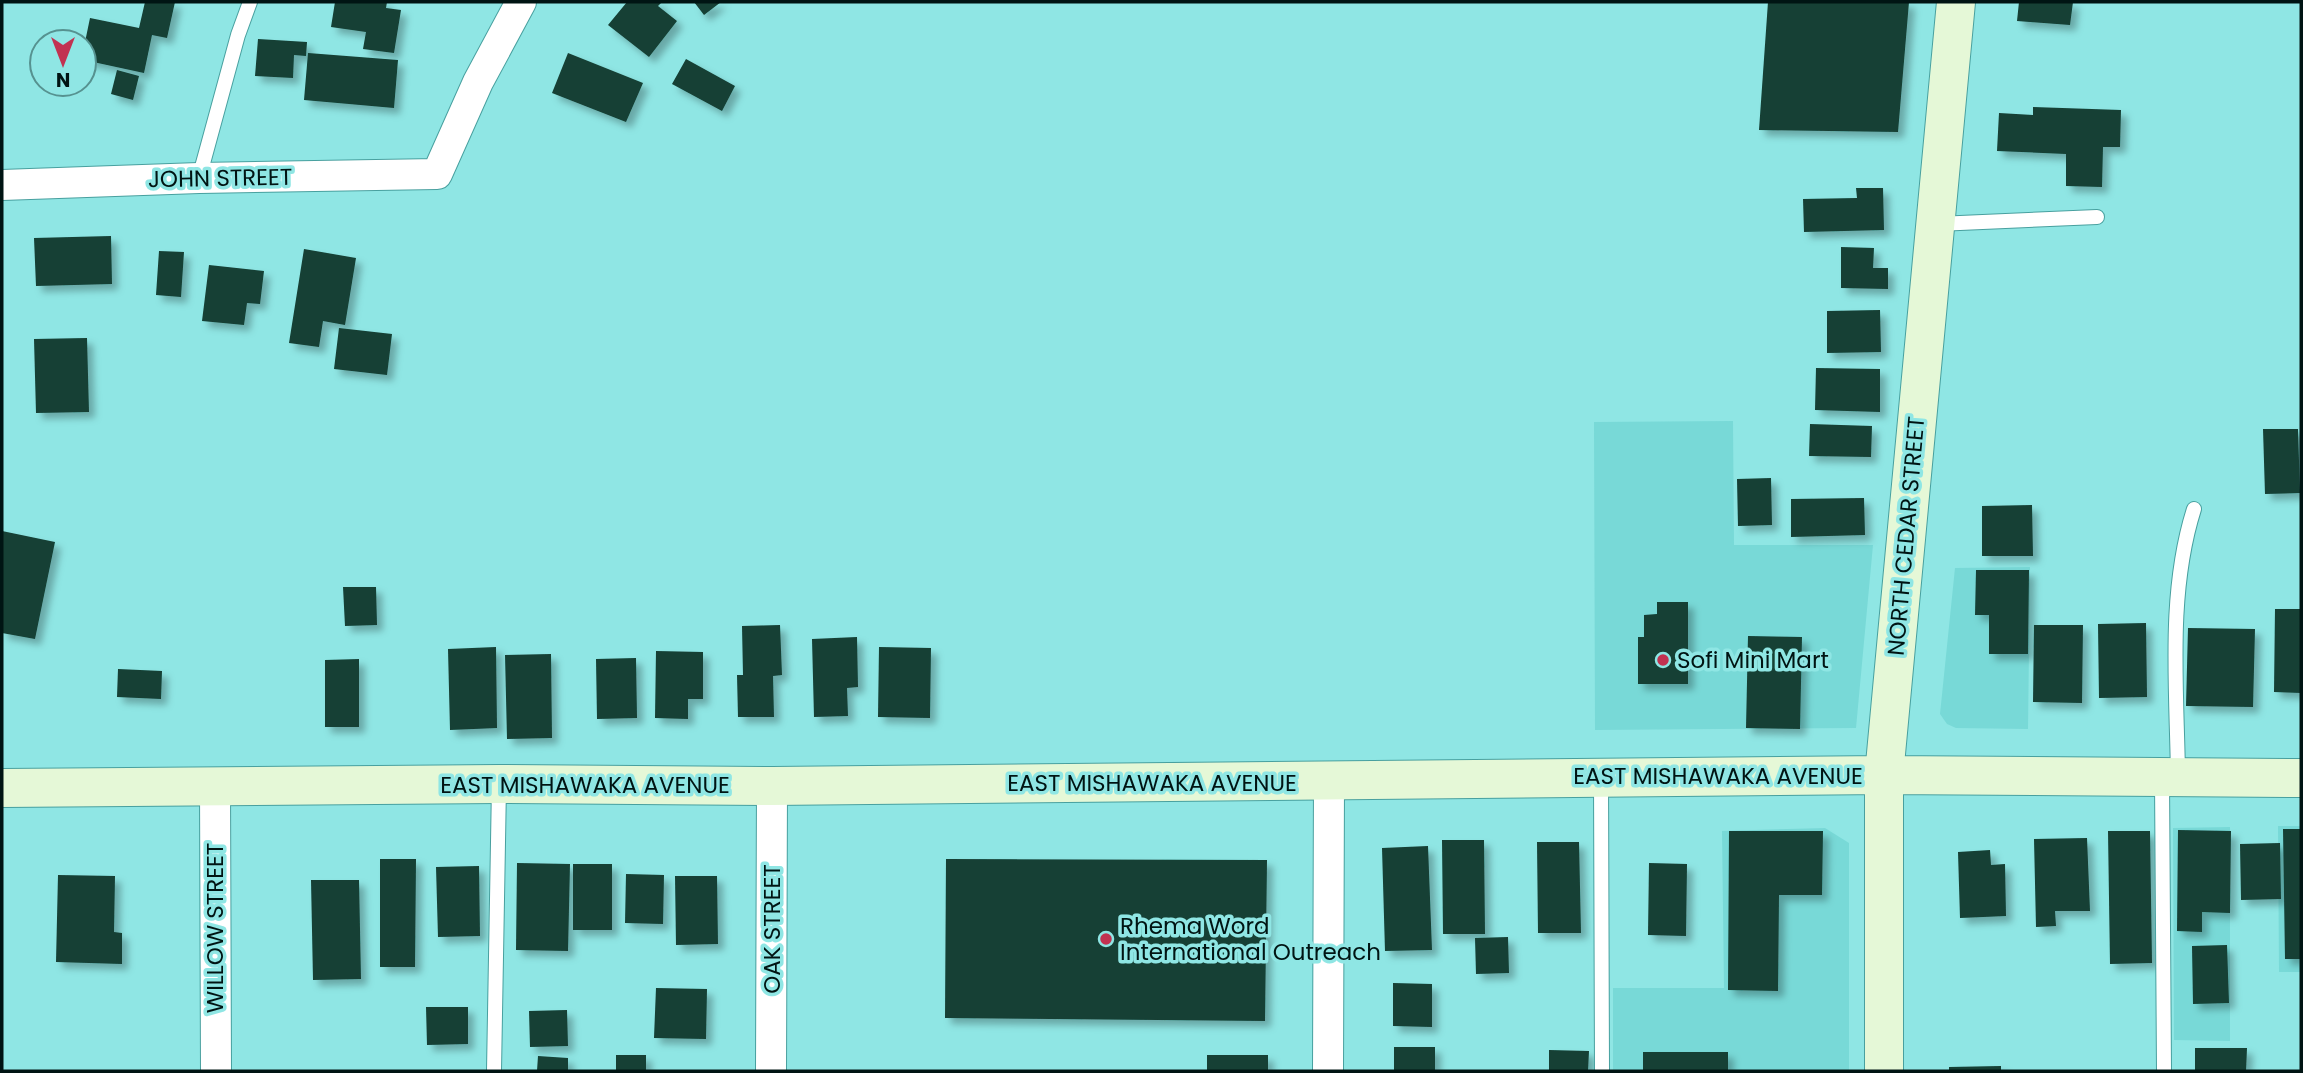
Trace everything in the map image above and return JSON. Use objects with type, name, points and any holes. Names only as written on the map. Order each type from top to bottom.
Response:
[{"type":"street","name":"JOHN STREET","points":[[2,185],[438,174],[478,82],[522,2]]},
{"type":"street","name":"NORTH CEDAR STREET","points":[[1884,1071],[1884,775],[1956,2]]},
{"type":"street","name":"EAST MISHAWAKA AVENUE","points":[[2,788],[499,784],[772,786],[1884,775],[2301,778]]},
{"type":"street","points":[[1328,1071],[1329,782]]},
{"type":"street","name":"WILLOW STREET","points":[[215,786],[216,1071]]},
{"type":"street","name":"OAK STREET","points":[[771,1071],[772,786]]},
{"type":"lane","points":[[198,178],[238,35],[250,2]]},
{"type":"lane","points":[[1935,224],[2097,217]]},
{"type":"lane","points":[[2164,1071],[2170,779],[2177,621],[2185,538],[2194,509]]},
{"type":"lane","points":[[1601,777],[1602,1071]]},
{"type":"lane","points":[[494,1071],[499,784]]},
{"type":"shaded area","points":[[1733,421],[1734,545],[1873,545],[1856,728],[1595,730],[1594,422]]},
{"type":"shaded area","points":[[2030,567],[2028,729],[1956,728],[1947,724],[1940,714],[1955,568]]},
{"type":"shaded area","points":[[2278,826],[2301,826],[2301,972],[2279,972]]},
{"type":"shaded area","points":[[2230,827],[2230,1041],[2174,1040],[2173,828]]},
{"type":"shaded area","points":[[1825,828],[1849,843],[1849,1071],[1613,1071],[1613,988],[1724,988],[1722,831]]},
{"type":"building","points":[[145,2],[175,2],[167,38],[152,35],[144,73],[98,63],[98,28],[88,28],[90,18],[139,28]]},
{"type":"building","points":[[335,2],[387,2],[386,8],[401,10],[394,53],[363,49],[366,32],[331,27]]},
{"type":"building","points":[[627,2],[662,2],[658,6],[677,21],[649,57],[608,25]]},
{"type":"building","points":[[694,2],[721,2],[704,15]]},
{"type":"building","points":[[1768,2],[1909,2],[1898,132],[1759,130]]},
{"type":"building","points":[[2019,2],[2073,2],[2070,25],[2017,21]]},
{"type":"building","points":[[258,39],[307,42],[306,56],[294,55],[293,78],[255,76]]},
{"type":"building","points":[[308,53],[398,60],[394,108],[304,100]]},
{"type":"building","points":[[568,53],[643,83],[626,122],[552,93]]},
{"type":"building","points":[[686,59],[735,86],[722,111],[672,84]]},
{"type":"building","points":[[117,70],[139,76],[133,100],[111,94]]},
{"type":"building","points":[[2033,107],[2121,110],[2120,147],[2103,147],[2102,187],[2066,186],[2066,154],[1997,151],[1999,113],[2033,115]]},
{"type":"building","points":[[1856,188],[1883,188],[1884,230],[1804,232],[1803,199],[1857,198]]},
{"type":"building","points":[[111,236],[112,284],[36,286],[34,238]]},
{"type":"building","points":[[1841,247],[1874,248],[1873,268],[1888,268],[1888,289],[1841,288]]},
{"type":"building","points":[[304,249],[356,258],[345,325],[323,321],[319,347],[289,343]]},
{"type":"building","points":[[159,251],[184,252],[181,297],[156,295]]},
{"type":"building","points":[[209,265],[264,271],[260,304],[247,303],[244,325],[202,321]]},
{"type":"building","points":[[1880,310],[1881,352],[1827,353],[1827,311]]},
{"type":"building","points":[[339,328],[392,334],[387,375],[334,369]]},
{"type":"building","points":[[87,338],[89,412],[36,413],[34,339]]},
{"type":"building","points":[[1816,368],[1880,369],[1880,412],[1815,410]]},
{"type":"building","points":[[1810,424],[1872,426],[1871,457],[1809,456]]},
{"type":"building","points":[[2263,429],[2298,429],[2300,493],[2265,494]]},
{"type":"building","points":[[1771,478],[1772,525],[1738,526],[1737,479]]},
{"type":"building","points":[[1864,498],[1865,535],[1791,537],[1791,499]]},
{"type":"building","points":[[2032,505],[2033,556],[1982,556],[1982,506]]},
{"type":"building","points":[[2,531],[55,542],[35,639],[2,633]]},
{"type":"building","points":[[1976,570],[2029,570],[2028,654],[1989,654],[1989,615],[1975,615]]},
{"type":"building","points":[[343,587],[376,587],[377,625],[345,626]]},
{"type":"building","name":"Sofi Mini Mart","points":[[1657,602],[1688,602],[1688,684],[1638,684],[1638,637],[1644,637],[1644,615],[1657,614]]},
{"type":"building","points":[[2275,609],[2301,609],[2301,693],[2274,692]]},
{"type":"building","points":[[2146,623],[2147,697],[2099,698],[2098,624]]},
{"type":"building","points":[[780,625],[782,675],[773,676],[774,717],[738,717],[737,675],[743,675],[742,626]]},
{"type":"building","points":[[2034,625],[2083,625],[2082,703],[2033,702]]},
{"type":"building","points":[[2188,628],[2255,629],[2253,707],[2186,706]]},
{"type":"building","points":[[1748,636],[1802,637],[1800,729],[1746,728]]},
{"type":"building","points":[[857,637],[858,687],[847,688],[848,716],[814,717],[812,639]]},
{"type":"building","points":[[496,647],[497,728],[450,730],[448,649]]},
{"type":"building","points":[[879,647],[931,648],[930,718],[878,717]]},
{"type":"building","points":[[656,651],[703,652],[703,699],[688,699],[688,719],[655,718]]},
{"type":"building","points":[[551,654],[552,738],[507,739],[505,655]]},
{"type":"building","points":[[636,658],[637,718],[597,719],[596,659]]},
{"type":"building","points":[[359,659],[359,727],[325,727],[325,660]]},
{"type":"building","points":[[118,669],[162,671],[161,699],[117,697]]},
{"type":"building","points":[[2283,829],[2301,829],[2301,959],[2285,959]]},
{"type":"building","points":[[2178,830],[2231,831],[2230,913],[2202,912],[2202,932],[2177,931]]},
{"type":"building","points":[[1729,831],[1823,831],[1822,895],[1779,895],[1778,991],[1728,990]]},
{"type":"building","points":[[2108,831],[2150,831],[2152,963],[2110,964]]},
{"type":"building","points":[[2087,838],[2090,911],[2055,911],[2056,926],[2036,927],[2034,839]]},
{"type":"building","points":[[1442,840],[1484,840],[1485,934],[1443,934]]},
{"type":"building","points":[[1537,842],[1579,842],[1581,933],[1538,933]]},
{"type":"building","points":[[2280,843],[2281,899],[2241,900],[2240,844]]},
{"type":"building","points":[[1428,846],[1432,950],[1385,951],[1382,848]]},
{"type":"building","points":[[1990,850],[1991,865],[2005,864],[2006,916],[1960,918],[1958,852]]},
{"type":"building","points":[[380,859],[416,859],[415,967],[380,967]]},
{"type":"building","name":"Rhema Word International Outreach","points":[[946,859],[1267,860],[1265,1021],[945,1018]]},
{"type":"building","points":[[517,863],[570,864],[568,951],[516,950]]},
{"type":"building","points":[[1649,863],[1687,864],[1686,936],[1648,935]]},
{"type":"building","points":[[573,864],[612,864],[612,930],[573,930]]},
{"type":"building","points":[[479,866],[480,936],[438,937],[436,867]]},
{"type":"building","points":[[626,874],[664,875],[663,924],[625,923]]},
{"type":"building","points":[[58,875],[115,876],[114,932],[122,933],[122,964],[56,962]]},
{"type":"building","points":[[675,876],[717,876],[718,944],[676,945]]},
{"type":"building","points":[[311,880],[359,880],[361,979],[313,980]]},
{"type":"building","points":[[1508,937],[1509,973],[1476,974],[1475,938]]},
{"type":"building","points":[[2227,945],[2229,1003],[2193,1004],[2192,946]]},
{"type":"building","points":[[1393,983],[1432,984],[1432,1027],[1393,1026]]},
{"type":"building","points":[[656,988],[707,989],[706,1039],[654,1038]]},
{"type":"building","points":[[426,1007],[468,1007],[468,1044],[427,1045]]},
{"type":"building","points":[[567,1010],[568,1046],[530,1047],[529,1011]]},
{"type":"building","points":[[1394,1047],[1435,1047],[1435,1071],[1394,1071]]},
{"type":"building","points":[[2195,1048],[2247,1048],[2246,1071],[2195,1071]]},
{"type":"building","points":[[1549,1050],[1589,1051],[1588,1071],[1549,1071]]},
{"type":"building","points":[[1643,1052],[1728,1052],[1728,1071],[1643,1071]]},
{"type":"building","points":[[616,1055],[646,1055],[646,1071],[616,1071]]},
{"type":"building","points":[[1207,1055],[1268,1055],[1268,1071],[1207,1071]]},
{"type":"building","points":[[538,1056],[568,1058],[568,1071],[537,1071]]},
{"type":"building","points":[[2001,1066],[2001,1071],[1949,1071],[1949,1067]]},
{"type":"place","name":"Sofi Mini Mart","points":[[1663,660]]},
{"type":"place","name":"Rhema Word International Outreach","points":[[1106,939]]}]
